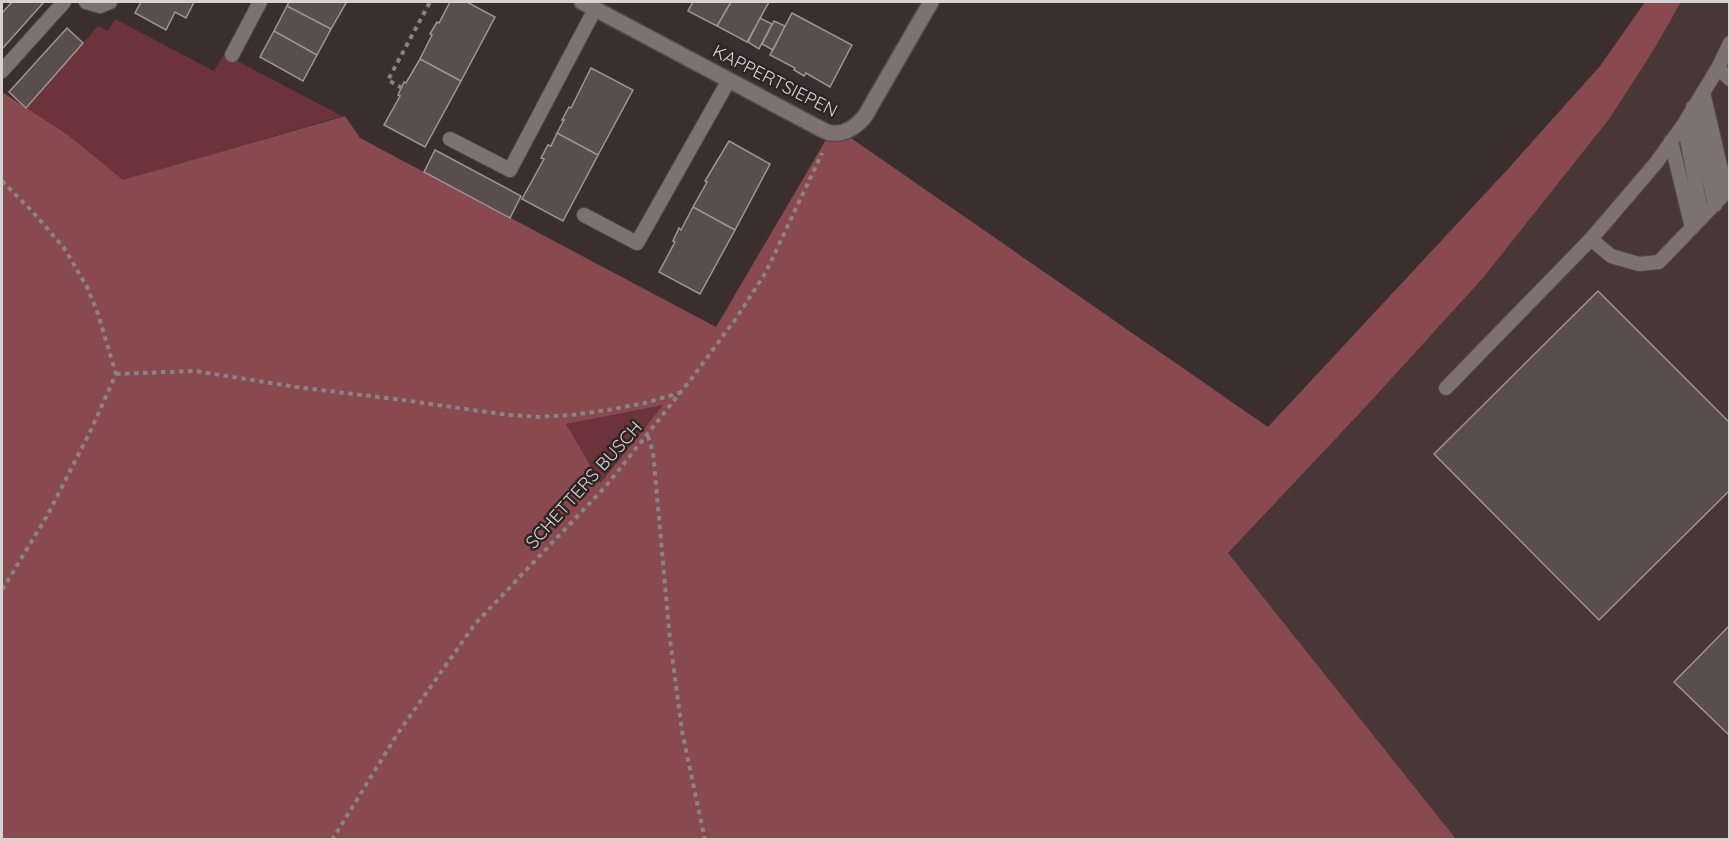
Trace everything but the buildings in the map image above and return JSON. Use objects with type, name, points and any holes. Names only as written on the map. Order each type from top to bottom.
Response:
[{"type":"street","name":"KAPPERTSIEPEN","points":[[588,5],[831,133],[856,127],[865,116],[931,2]]},
{"type":"lane","points":[[2,71],[64,2]]},
{"type":"lane","points":[[86,2],[100,6],[110,2]]},
{"type":"lane","points":[[232,55],[260,2]]},
{"type":"lane","points":[[450,139],[510,170],[588,5]]},
{"type":"lane","points":[[1446,388],[1591,238],[1656,164],[1684,124],[1718,68],[1730,43]]},
{"type":"lane","points":[[1718,68],[1730,79]]},
{"type":"lane","points":[[584,215],[637,243],[729,80]]},
{"type":"lane","points":[[1591,238],[1611,256],[1639,264],[1659,262],[1728,190],[1703,92]]},
{"type":"lane","points":[[1693,107],[1714,205]]},
{"type":"lane","points":[[1684,124],[1702,216]]},
{"type":"lane","points":[[1671,141],[1692,228]]},
{"type":"path","points":[[402,88],[388,80],[430,2]]},
{"type":"path","name":"SCHETTERS BUSCH","points":[[332,840],[398,733],[474,624],[583,512],[648,435],[738,317],[766,272],[831,133]]},
{"type":"path","points":[[2,181],[64,248],[87,287],[99,314],[116,374],[91,430],[47,516],[2,590]]},
{"type":"path","points":[[116,374],[195,371],[296,387],[538,417],[572,416],[608,410],[645,403],[679,393]]},
{"type":"path","points":[[648,435],[653,452],[670,640],[682,731],[705,840]]},
{"type":"shaded area","points":[[1645,2],[1681,2],[1610,118],[1483,278],[1228,553],[1456,839],[2,839],[2,92],[68,135],[123,180],[345,116],[360,138],[716,327],[827,138],[845,134],[1268,427],[1508,169],[1600,66]],"holes":[[[663,405],[601,482],[566,424]]]},
{"type":"shaded area","points":[[1681,2],[1729,2],[1729,839],[1456,839],[1227,553],[1372,400],[1483,278],[1610,118]]},
{"type":"shaded area","points":[[115,19],[214,71],[224,54],[342,116],[123,181],[68,135],[26,108],[98,26],[108,31]]},
{"type":"shaded area","points":[[664,404],[600,482],[565,424]]}]
